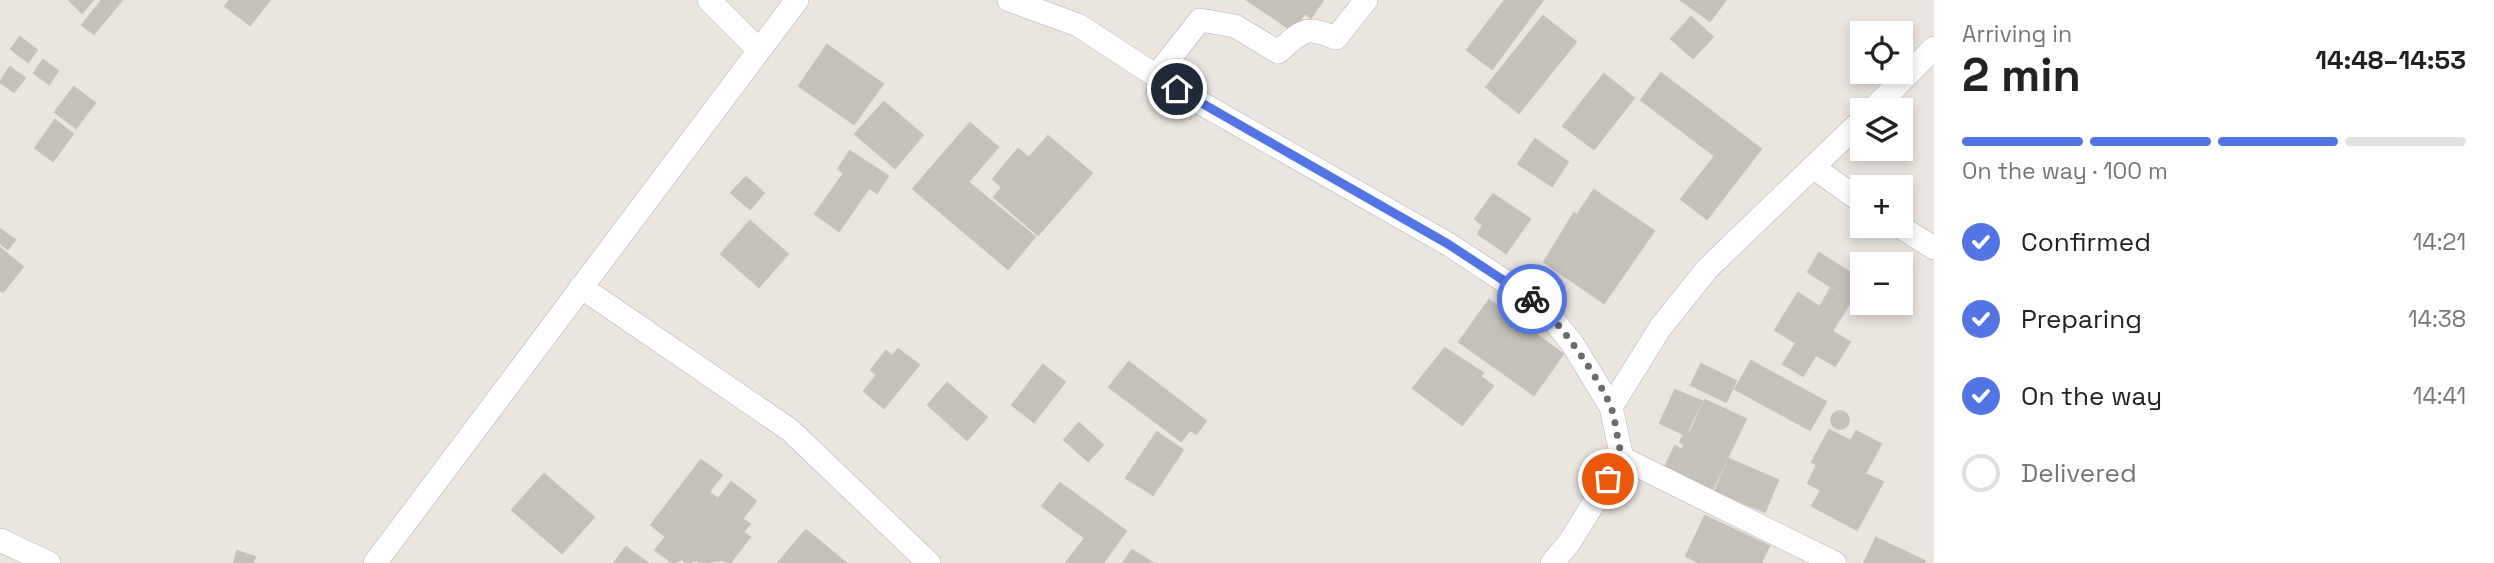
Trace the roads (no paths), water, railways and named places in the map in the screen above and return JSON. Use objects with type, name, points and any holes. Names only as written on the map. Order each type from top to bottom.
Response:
[{"type":"street","points":[[709,0],[758,48]]},
{"type":"street","points":[[375,563],[663,182],[758,48],[797,0]]},
{"type":"street","points":[[1009,0],[1078,25],[1156,76],[1448,244],[1541,305],[1572,343],[1611,407],[1622,458],[1569,543],[1552,563]]},
{"type":"street","points":[[1156,76],[1200,20],[1235,26],[1279,52],[1304,30],[1312,29],[1336,38],[1366,0]]},
{"type":"street","points":[[1884,98],[1934,48]]},
{"type":"street","points":[[1611,407],[1660,328],[1707,269],[1850,132]]},
{"type":"street","points":[[1814,167],[1850,193]]},
{"type":"street","points":[[1913,235],[1934,248]]},
{"type":"street","points":[[581,287],[790,430],[929,563]]},
{"type":"street","points":[[1622,458],[1835,563]]},
{"type":"street","points":[[0,540],[50,563]]}]
